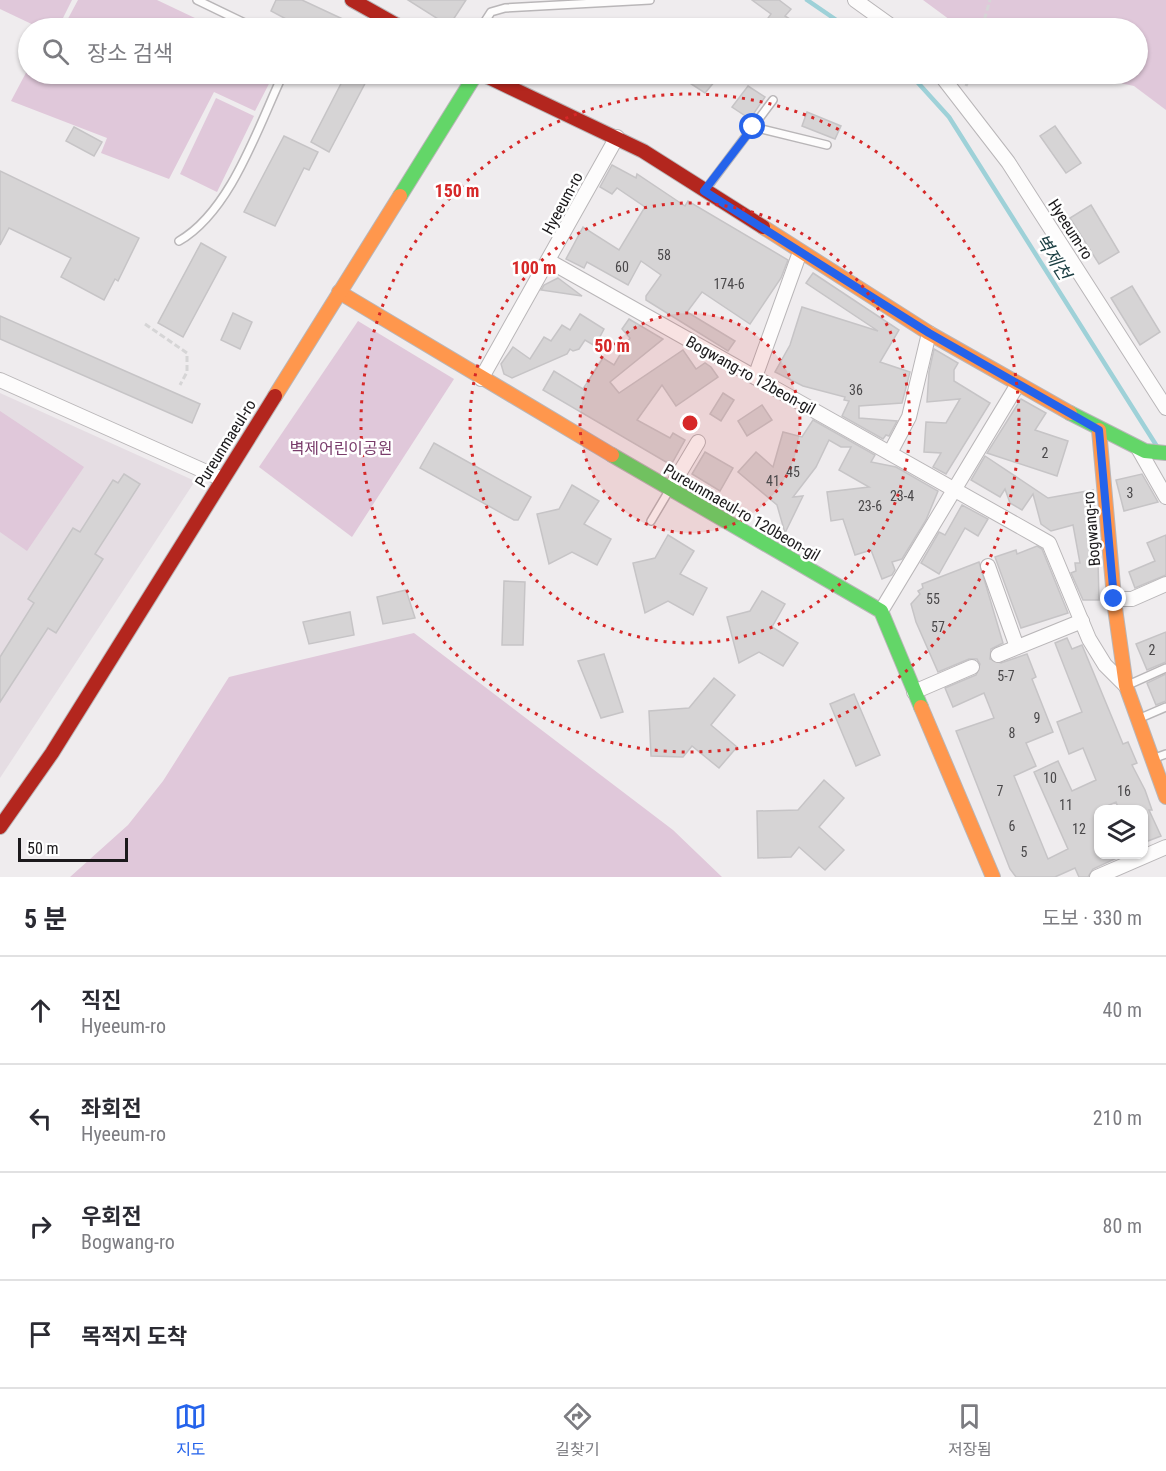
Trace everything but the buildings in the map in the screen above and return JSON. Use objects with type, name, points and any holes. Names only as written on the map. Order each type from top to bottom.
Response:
[{"type":"main road","points":[[352,0],[384,18]]},
{"type":"main road","name":"Pureunmaeul-ro","points":[[0,827],[52,753],[470,84]]},
{"type":"main road","points":[[503,84],[617,137],[929,333],[1099,430],[1142,449],[1166,453]]},
{"type":"main road","name":"Pureunmaeul-ro 120beon-gil","points":[[339,292],[481,380],[881,611]]},
{"type":"main road","name":"Bogwang-ro","points":[[1099,430],[1114,599],[1126,686],[1166,797]]},
{"type":"main road","points":[[881,611],[993,877]]},
{"type":"street","points":[[855,0],[880,18]]},
{"type":"street","name":"Hyeeum-ro","points":[[948,84],[1008,162],[1166,408]]},
{"type":"street","name":"Hyeeum-ro","points":[[481,380],[617,137]]},
{"type":"street","points":[[755,377],[800,252]]},
{"type":"street","name":"Bogwang-ro 12beon-gil","points":[[549,261],[1049,543],[1082,621],[1105,665],[1126,686]]},
{"type":"street","points":[[890,453],[909,417],[929,333]]},
{"type":"street","points":[[0,380],[222,479]]},
{"type":"street","points":[[881,611],[1018,384]]},
{"type":"street","points":[[670,489],[698,442]]},
{"type":"street","points":[[1142,449],[1166,496]]},
{"type":"street","points":[[988,566],[1017,647]]},
{"type":"street","points":[[1114,599],[1132,599],[1166,584]]},
{"type":"street","points":[[998,655],[1082,621]]},
{"type":"street","points":[[914,692],[972,668]]},
{"type":"street","points":[[1097,877],[1166,847]]},
{"type":"lane","points":[[197,0],[234,18]]},
{"type":"lane","points":[[487,18],[491,12],[505,8],[650,0]]},
{"type":"lane","points":[[179,241],[204,224],[223,201],[278,84]]},
{"type":"lane","points":[[704,191],[773,100]]},
{"type":"lane","points":[[753,127],[826,145]]},
{"type":"lane","points":[[651,521],[670,489]]},
{"type":"lane","points":[[1126,686],[1166,668]]},
{"type":"lane","points":[[1138,719],[1166,707]]},
{"type":"lane","points":[[1152,759],[1166,754]]},
{"type":"path","points":[[985,18],[990,0]]},
{"type":"path","points":[[145,324],[187,353],[187,372],[180,385]]},
{"type":"shaded area","points":[[0,393],[195,481],[0,778]]},
{"type":"green space","points":[[0,0],[72,0],[63,18],[19,18],[0,9]]},
{"type":"green space","points":[[78,0],[157,0],[195,18],[68,18]]},
{"type":"green space","points":[[923,0],[1166,0],[1166,110],[1134,86],[1124,84],[1148,84],[1148,18],[947,18]]},
{"type":"green space","points":[[20,84],[269,84],[255,111],[214,92],[169,179],[101,153],[107,138],[11,101]]},
{"type":"green space","points":[[216,98],[254,116],[217,192],[180,174]]},
{"type":"green space","name":"벽제어린이공원","points":[[358,321],[454,379],[352,537],[259,467]]},
{"type":"green space","points":[[0,411],[84,467],[27,551],[0,532]]},
{"type":"green space","points":[[414,633],[673,830],[722,877],[70,877],[128,825],[163,781],[229,677]]},
{"type":"waterway","name":"벽제천","points":[[807,0],[833,18]]},
{"type":"waterway","name":"벽제천","points":[[919,84],[949,117],[1158,448]]},
{"type":"traffic: fast","points":[[400,196],[470,84]]},
{"type":"traffic: fast","points":[[1070,413],[1145,451],[1166,453]]},
{"type":"traffic: fast","points":[[612,455],[881,611],[921,707]]},
{"type":"traffic: slow","points":[[275,396],[400,196]]},
{"type":"traffic: slow","points":[[763,227],[929,333],[1070,413]]},
{"type":"traffic: slow","points":[[339,292],[612,455]]},
{"type":"traffic: slow","points":[[1099,430],[1115,608],[1126,686],[1166,797]]},
{"type":"traffic: slow","points":[[921,707],[993,877]]},
{"type":"traffic: jam","points":[[352,0],[384,18]]},
{"type":"traffic: jam","points":[[503,84],[643,151],[763,227]]},
{"type":"traffic: jam","points":[[0,827],[52,753],[275,396]]},
{"type":"route","points":[[753,127],[704,191],[929,333],[1099,430],[1114,599]]}]
